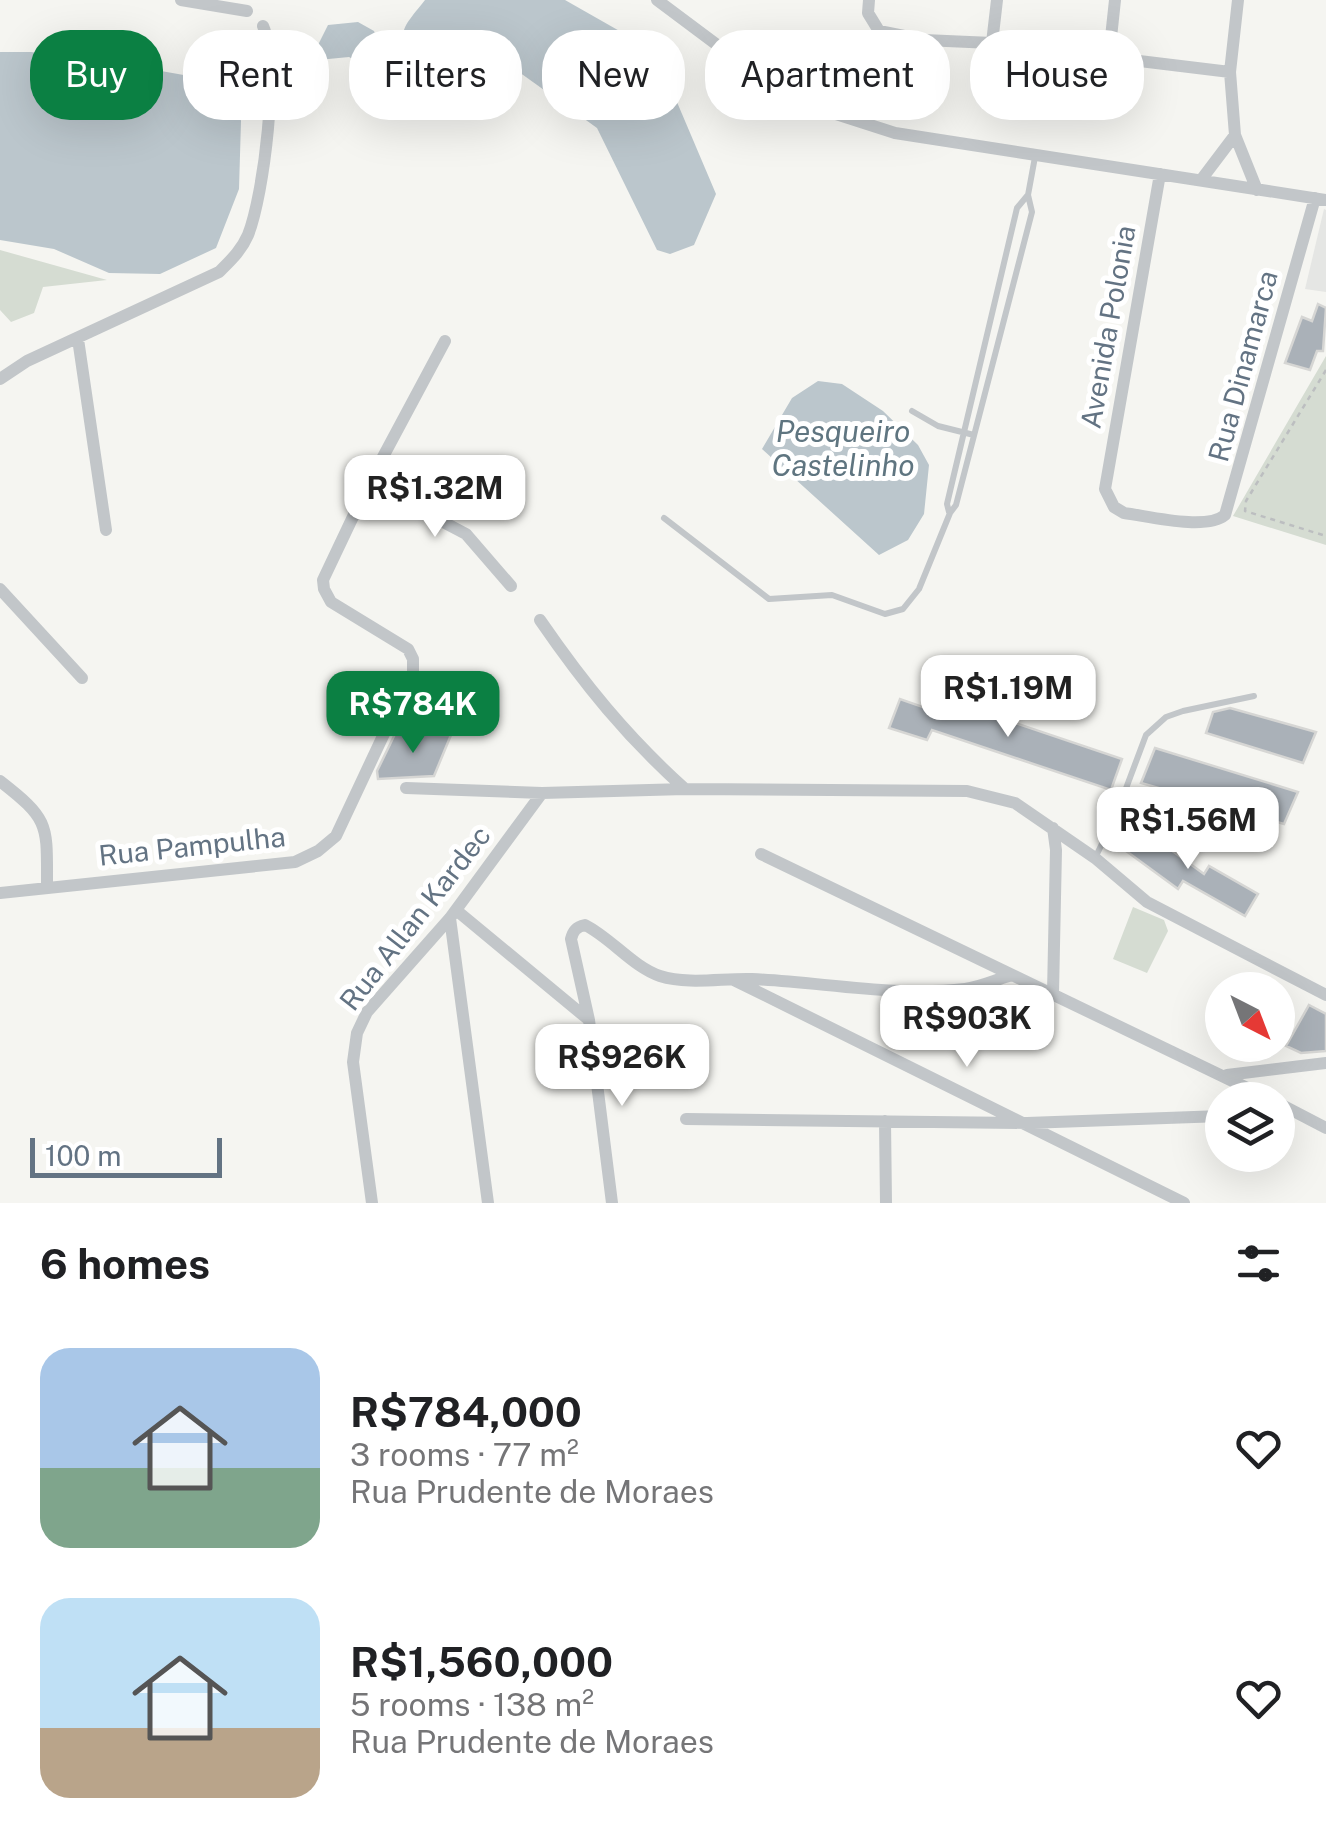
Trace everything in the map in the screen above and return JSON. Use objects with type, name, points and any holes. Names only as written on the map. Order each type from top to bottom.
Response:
[{"type":"street","points":[[181,0],[247,11]]},
{"type":"street","points":[[657,0],[768,84],[808,105],[896,133],[1320,199]]},
{"type":"street","points":[[869,0],[868,13],[879,30],[924,40],[970,41]]},
{"type":"street","points":[[993,30],[996,0]]},
{"type":"street","points":[[1112,30],[1116,0]]},
{"type":"street","points":[[1238,0],[1230,72],[1235,135],[1257,190]]},
{"type":"street","points":[[0,379],[27,360],[219,272],[238,255],[256,209],[263,160],[271,43],[263,26]]},
{"type":"street","points":[[1144,61],[1230,72]]},
{"type":"street","points":[[1201,180],[1235,135]]},
{"type":"street","name":"Avenida Polonia","points":[[1160,174],[1105,488],[1114,507],[1124,512],[1194,522]]},
{"type":"street","name":"Rua Dinamarca","points":[[1194,522],[1218,521],[1230,505],[1320,199]]},
{"type":"street","points":[[78,338],[106,530]]},
{"type":"street","name":"Rua Pampulha","points":[[0,893],[295,862],[318,851],[336,836],[413,672],[413,660],[408,650],[331,602],[323,580],[445,341]]},
{"type":"street","points":[[369,484],[466,534],[511,586]]},
{"type":"street","points":[[0,589],[82,678]]},
{"type":"street","points":[[540,620],[586,688],[652,760],[685,789]]},
{"type":"street","points":[[0,781],[33,806],[42,820],[47,834],[47,886]]},
{"type":"street","points":[[406,788],[542,792],[967,791],[1016,803],[1095,858],[1147,902],[1326,995]]},
{"type":"street","name":"Rua Allan Kardec","points":[[372,1203],[353,1062],[357,1034],[367,1012],[453,914],[542,792]]},
{"type":"street","points":[[1053,993],[1054,828]]},
{"type":"street","points":[[762,854],[1236,1082]]},
{"type":"street","points":[[453,914],[589,1020]]},
{"type":"street","points":[[453,914],[488,1203]]},
{"type":"street","points":[[612,1203],[589,1020],[571,939],[573,931],[585,925],[605,935],[663,977],[904,991],[968,988],[1009,976]]},
{"type":"street","points":[[729,978],[1184,1203]]},
{"type":"street","points":[[1224,1076],[1326,1063]]},
{"type":"street","points":[[1297,1114],[1326,1128]]},
{"type":"street","points":[[686,1118],[1027,1123],[1205,1117]]},
{"type":"street","points":[[885,1121],[886,1203]]},
{"type":"lane","points":[[664,518],[769,600],[832,595],[885,614],[903,608],[919,589],[956,506],[1032,212],[1028,195],[1035,155]]},
{"type":"lane","points":[[950,513],[947,504],[1017,208],[1028,195]]},
{"type":"lane","points":[[1000,278],[1015,282]]},
{"type":"lane","points":[[983,350],[996,355]]},
{"type":"lane","points":[[912,411],[938,426],[974,436]]},
{"type":"lane","points":[[1095,858],[1146,735],[1166,717],[1183,710],[1254,696]]},
{"type":"path","points":[[1326,370],[1246,501],[1245,512],[1326,536]]},
{"type":"shaded area","points":[[1326,210],[1326,292],[1305,289]]},
{"type":"shaded area","points":[[0,250],[107,280],[43,287],[34,313],[11,322],[0,310]]},
{"type":"shaded area","points":[[1326,356],[1326,545],[1233,516]]},
{"type":"shaded area","points":[[1133,907],[1164,920],[1168,931],[1147,973],[1113,959]]},
{"type":"water","points":[[425,0],[565,0],[618,30],[542,30],[542,89],[522,74],[522,30],[405,30]]},
{"type":"water","points":[[358,22],[372,30],[349,30],[349,57],[329,59],[328,25]]},
{"type":"water","points":[[0,52],[30,52],[30,120],[163,120],[163,71],[183,75],[183,120],[241,120],[239,189],[216,248],[160,274],[109,273],[54,249],[0,240]]},
{"type":"water","points":[[586,120],[685,120],[716,194],[694,245],[670,254],[657,250],[597,128]]},
{"type":"water","name":"Pesqueiro Castelinho","points":[[818,381],[842,384],[883,411],[918,445],[929,465],[924,514],[908,540],[879,555],[762,449],[792,398]]},
{"type":"building","points":[[1318,304],[1326,308],[1323,351],[1317,351],[1310,370],[1285,363],[1302,317],[1312,321]]},
{"type":"building","points":[[938,697],[1122,759],[1111,790],[932,730],[927,740],[889,728],[900,699],[934,711]]},
{"type":"building","points":[[1230,708],[1316,732],[1303,763],[1206,733],[1213,712]]},
{"type":"building","points":[[395,734],[451,735],[434,776],[378,779],[377,771]]},
{"type":"building","points":[[1155,748],[1298,792],[1284,824],[1141,783]]},
{"type":"building","points":[[1138,826],[1204,874],[1209,866],[1258,894],[1245,916],[1183,881],[1178,889],[1122,848]]},
{"type":"building","points":[[1309,1005],[1326,1014],[1326,1051],[1295,1050],[1295,1030]]}]
